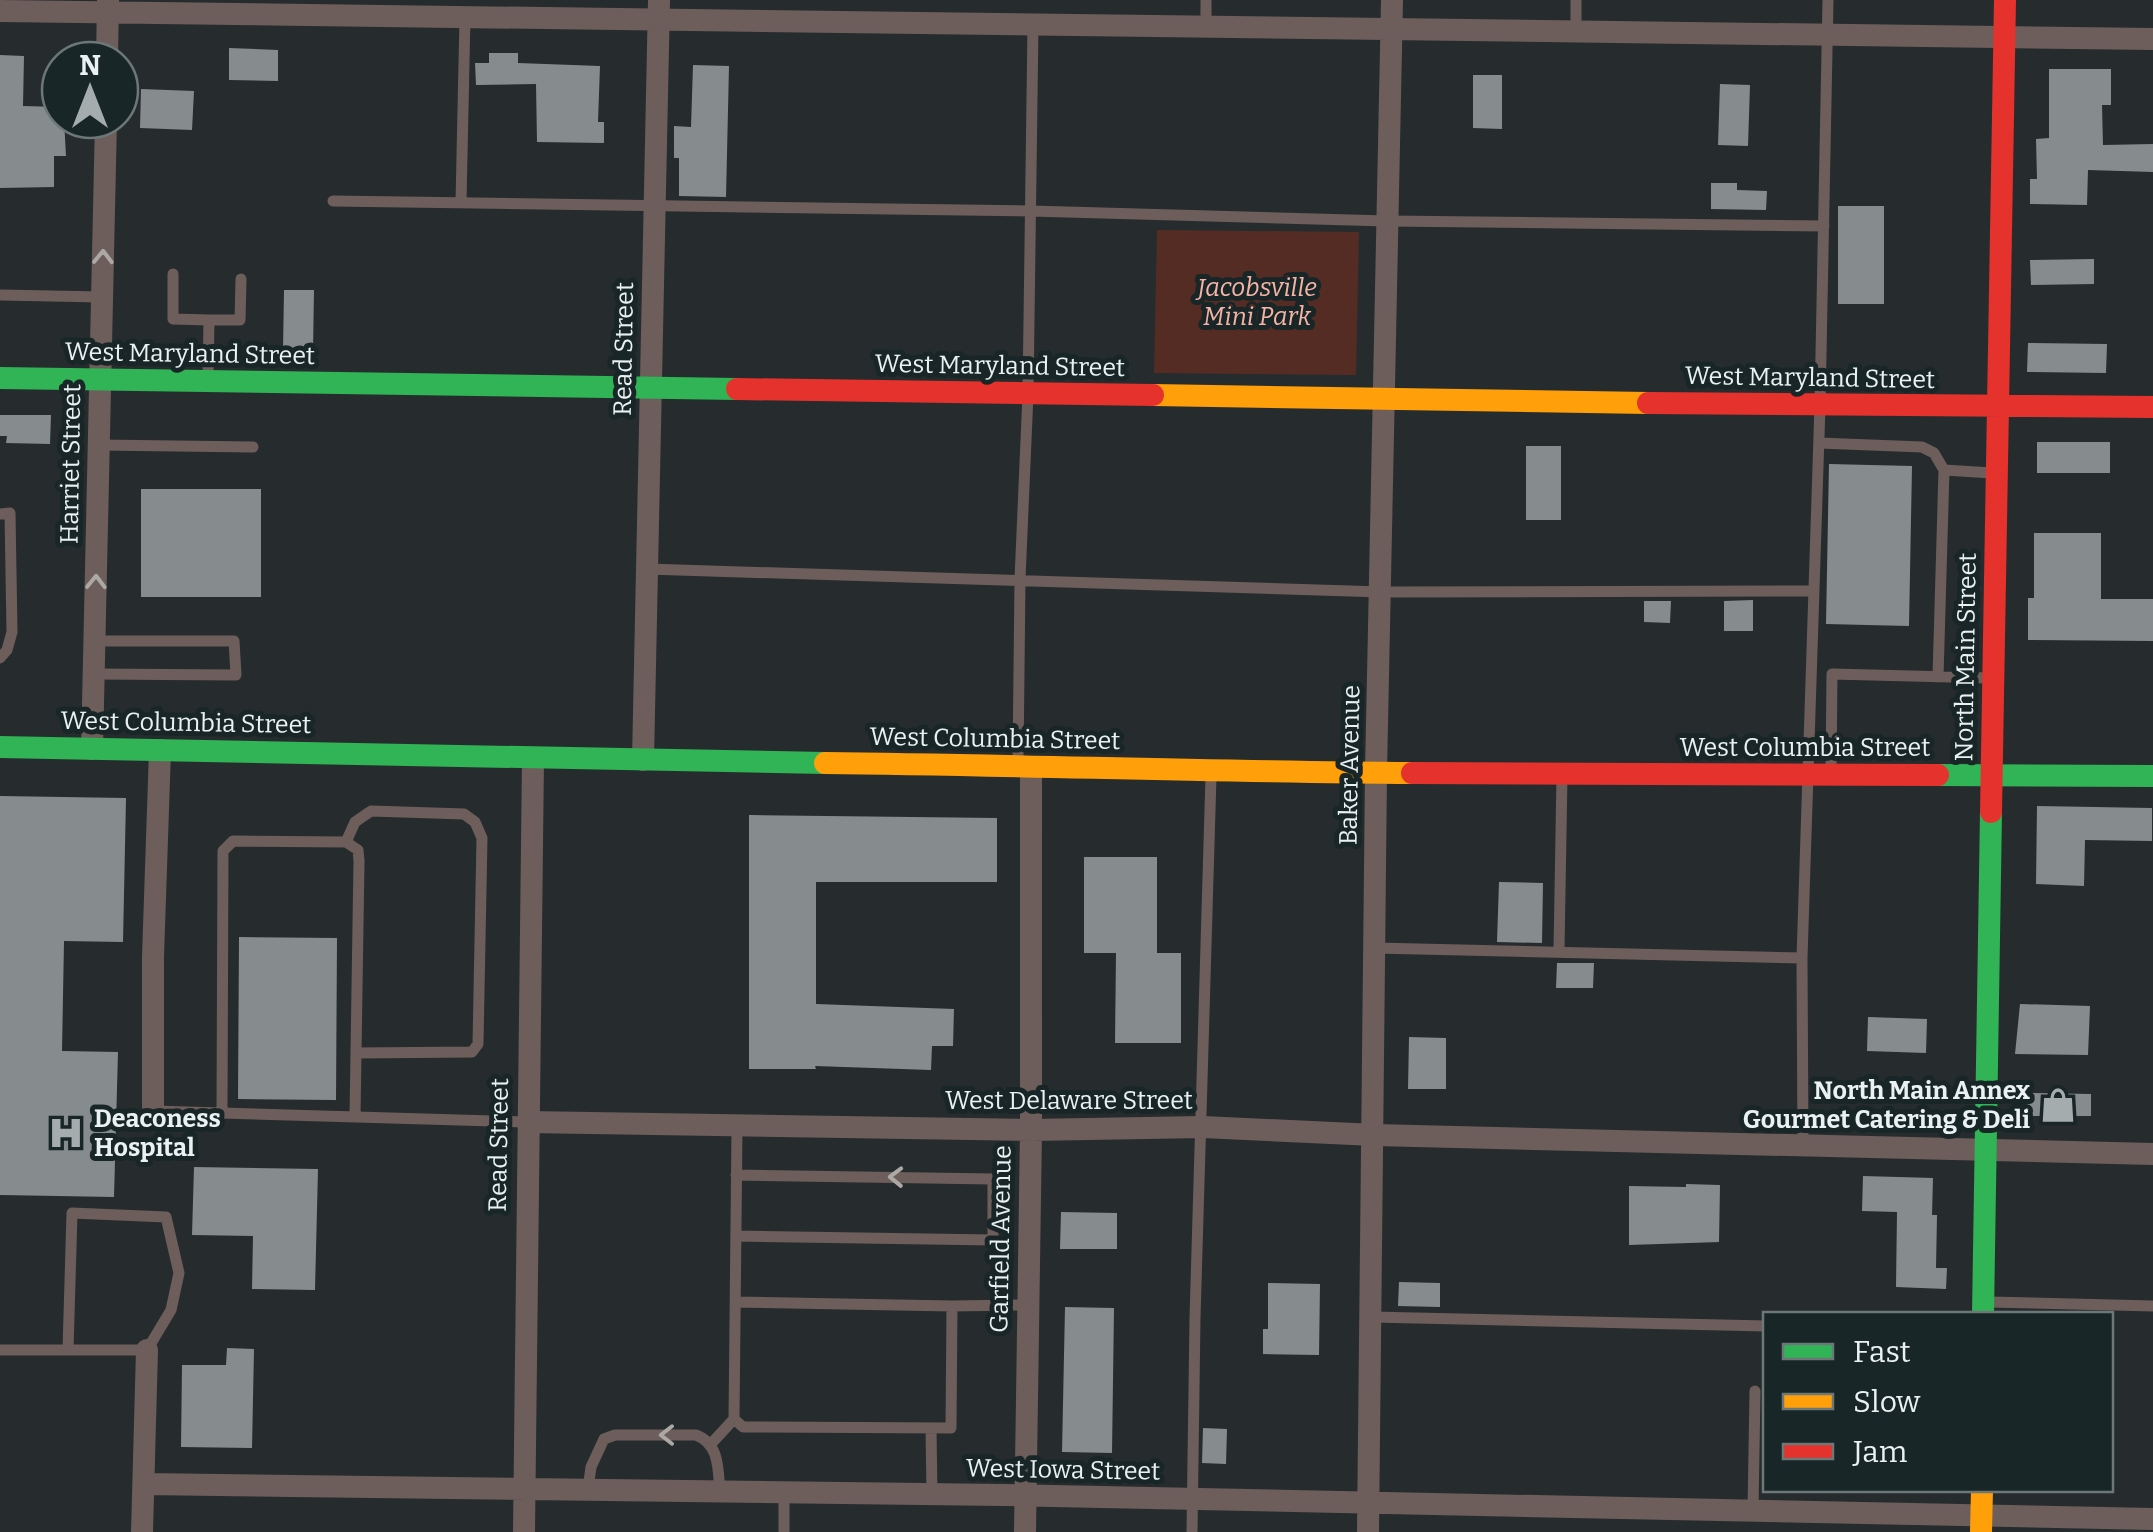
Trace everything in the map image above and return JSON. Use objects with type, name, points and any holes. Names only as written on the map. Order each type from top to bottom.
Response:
[{"type":"street","name":"Baker Avenue","points":[[1368,1532],[1376,772],[1392,0]]},
{"type":"street","name":"North Main Street","points":[[1983,1308],[2005,0]]},
{"type":"street","points":[[0,10],[108,6],[465,17],[658,10],[1033,24],[2153,39]]},
{"type":"street","points":[[107,40],[108,6]]},
{"type":"street","name":"Read Street","points":[[644,760],[658,10]]},
{"type":"street","name":"Harriet Street","points":[[92,749],[106,140]]},
{"type":"street","name":"West Maryland Street","points":[[0,378],[2000,408],[2153,407]]},
{"type":"street","name":"West Columbia Street","points":[[0,746],[1211,772],[2153,776]]},
{"type":"street","points":[[153,1111],[152,957],[160,750]]},
{"type":"street","name":"Read Street","points":[[524,1532],[533,759]]},
{"type":"street","name":"Garfield Avenue","points":[[1024,767],[1030,1130],[1024,1532]]},
{"type":"street","name":"West Delaware Street","points":[[526,1122],[737,1128],[1203,1127],[1374,1135],[2153,1154]]},
{"type":"street","points":[[142,1532],[148,1350]]},
{"type":"street","name":"West Iowa Street","points":[[144,1484],[1368,1502],[1753,1511],[1796,1517],[1981,1524],[2140,1523]]},
{"type":"street","points":[[1981,1524],[1982,1492]]},
{"type":"lane","points":[[1206,0],[1206,27]]},
{"type":"lane","points":[[1576,0],[1576,32]]},
{"type":"lane","points":[[1820,776],[1812,590],[1828,0]]},
{"type":"lane","points":[[461,202],[465,17]]},
{"type":"lane","points":[[1024,767],[1020,579],[1028,394],[1033,24]]},
{"type":"lane","points":[[333,201],[1031,211],[1387,222],[1824,226]]},
{"type":"lane","points":[[173,274],[173,319],[240,320],[240,279]]},
{"type":"lane","points":[[0,295],[102,298]]},
{"type":"lane","points":[[208,382],[209,320]]},
{"type":"lane","points":[[1819,442],[1922,447],[1934,453],[1944,470],[1938,678]]},
{"type":"lane","points":[[99,445],[253,448]]},
{"type":"lane","points":[[1944,470],[1998,473]]},
{"type":"lane","points":[[0,514],[10,513],[12,632],[7,650],[0,658]]},
{"type":"lane","points":[[647,569],[1382,592],[1812,590]]},
{"type":"lane","points":[[94,642],[234,641],[236,676],[94,674]]},
{"type":"lane","points":[[1803,1146],[1802,958],[1832,674],[1993,678]]},
{"type":"lane","points":[[1192,1532],[1211,772]]},
{"type":"lane","points":[[1560,950],[1562,774]]},
{"type":"lane","points":[[346,842],[355,822],[371,811],[464,814],[476,822],[482,838],[478,1044],[472,1052],[356,1053]]},
{"type":"lane","points":[[222,1113],[223,851],[233,841],[346,842],[358,850],[359,861],[355,1117]]},
{"type":"lane","points":[[1376,948],[1802,958]]},
{"type":"lane","name":"West Delaware Street","points":[[153,1111],[526,1122]]},
{"type":"lane","points":[[710,1445],[734,1419],[737,1128]]},
{"type":"lane","points":[[736,1175],[993,1179],[994,1240],[736,1236]]},
{"type":"lane","points":[[0,1350],[68,1350],[148,1350],[171,1310],[179,1272],[166,1217],[72,1213],[68,1350]]},
{"type":"lane","points":[[735,1302],[1027,1305]]},
{"type":"lane","points":[[734,1419],[742,1427],[951,1428],[952,1306]]},
{"type":"lane","points":[[1983,1308],[2153,1306]]},
{"type":"lane","points":[[1372,1318],[1763,1326]]},
{"type":"lane","points":[[1753,1511],[1755,1392]]},
{"type":"lane","points":[[931,1428],[932,1496]]},
{"type":"lane","points":[[588,1489],[597,1451],[604,1440],[614,1436],[696,1435],[707,1440],[716,1456],[720,1493]]},
{"type":"lane","points":[[784,1494],[784,1532]]},
{"type":"green space","name":"Jacobsville Mini Park","points":[[1157,230],[1359,232],[1356,375],[1154,373]]},
{"type":"building","points":[[229,48],[278,50],[278,81],[229,80]]},
{"type":"building","points":[[489,53],[518,53],[518,63],[600,66],[598,122],[604,122],[604,143],[537,142],[536,84],[476,85],[475,63],[489,63]]},
{"type":"building","points":[[0,55],[24,56],[23,106],[40,106],[40,140],[65,140],[66,156],[54,156],[54,187],[0,188]]},
{"type":"building","points":[[693,65],[729,66],[726,197],[679,196],[674,126],[691,127]]},
{"type":"building","points":[[2049,69],[2111,69],[2111,105],[2102,105],[2103,145],[2153,144],[2153,172],[2088,170],[2087,205],[2030,204],[2030,179],[2037,179],[2036,139],[2049,138]]},
{"type":"building","points":[[1473,75],[1502,75],[1502,129],[1473,128]]},
{"type":"building","points":[[1720,84],[1750,85],[1748,146],[1718,145]]},
{"type":"building","points":[[141,89],[194,91],[192,130],[140,128]]},
{"type":"building","points":[[1711,183],[1737,183],[1737,190],[1767,191],[1766,210],[1711,209]]},
{"type":"building","points":[[1838,206],[1884,206],[1884,304],[1838,304]]},
{"type":"building","points":[[2094,259],[2094,284],[2031,285],[2030,260]]},
{"type":"building","points":[[284,290],[314,290],[313,351],[283,350]]},
{"type":"building","points":[[2028,343],[2107,344],[2106,373],[2027,372]]},
{"type":"building","points":[[0,415],[51,415],[50,444],[6,443],[7,436],[0,436]]},
{"type":"building","points":[[2037,442],[2110,442],[2110,473],[2037,473]]},
{"type":"building","points":[[1526,446],[1561,446],[1561,520],[1526,520]]},
{"type":"building","points":[[1829,464],[1912,466],[1909,626],[1826,624]]},
{"type":"building","points":[[141,489],[261,489],[261,597],[141,597]]},
{"type":"building","points":[[2034,533],[2101,533],[2101,599],[2153,599],[2153,641],[2028,640],[2028,598],[2034,598]]},
{"type":"building","points":[[1753,600],[1753,631],[1724,631],[1724,601]]},
{"type":"building","points":[[1644,601],[1671,601],[1670,623],[1644,622]]},
{"type":"building","points":[[0,796],[126,798],[123,942],[64,941],[62,1051],[118,1052],[114,1197],[0,1195]]},
{"type":"building","points":[[2037,806],[2152,808],[2152,841],[2085,840],[2084,886],[2036,884]]},
{"type":"building","points":[[749,815],[997,818],[997,882],[816,882],[816,1004],[954,1009],[953,1046],[932,1046],[931,1070],[815,1066],[816,1069],[749,1069]]},
{"type":"building","points":[[1084,857],[1157,857],[1157,953],[1181,953],[1181,1043],[1115,1043],[1116,953],[1084,953]]},
{"type":"building","points":[[1499,882],[1543,883],[1542,943],[1497,942]]},
{"type":"building","points":[[239,937],[337,938],[336,1100],[238,1099]]},
{"type":"building","points":[[1557,963],[1594,963],[1593,988],[1556,988]]},
{"type":"building","points":[[2020,1004],[2090,1006],[2088,1055],[2015,1054]]},
{"type":"building","points":[[1868,1017],[1927,1019],[1926,1053],[1867,1051]]},
{"type":"building","points":[[1409,1037],[1446,1038],[1446,1089],[1408,1089]]},
{"type":"building","name":"North Main Annex Gourmet Catering & Deli","points":[[2026,1093],[2091,1094],[2091,1116],[2026,1116]]},
{"type":"building","points":[[194,1167],[318,1169],[315,1290],[252,1289],[253,1236],[192,1235]]},
{"type":"building","points":[[1863,1176],[1933,1178],[1936,1268],[1947,1268],[1946,1289],[1896,1287],[1897,1212],[1862,1211]]},
{"type":"building","points":[[1720,1185],[1719,1242],[1629,1245],[1629,1186]]},
{"type":"building","points":[[1061,1212],[1117,1213],[1117,1249],[1060,1249]]},
{"type":"building","points":[[1399,1282],[1440,1283],[1440,1307],[1398,1306]]},
{"type":"building","points":[[1268,1283],[1320,1284],[1319,1355],[1263,1354],[1263,1329],[1268,1329]]},
{"type":"building","points":[[1065,1307],[1114,1308],[1112,1453],[1062,1452]]},
{"type":"building","points":[[227,1348],[254,1349],[252,1448],[181,1447],[182,1365],[226,1365]]},
{"type":"building","points":[[1203,1428],[1227,1429],[1226,1464],[1202,1463]]},
{"type":"traffic: fast","points":[[0,378],[737,389]]},
{"type":"traffic: fast","points":[[0,747],[825,763]]},
{"type":"traffic: fast","points":[[1938,775],[2153,776]]},
{"type":"traffic: fast","points":[[1983,1312],[1991,812]]},
{"type":"traffic: slow","points":[[1153,395],[1648,403]]},
{"type":"traffic: slow","points":[[825,763],[1412,773]]},
{"type":"traffic: slow","points":[[1981,1532],[1982,1492]]},
{"type":"traffic: jam","points":[[1991,812],[2005,0]]},
{"type":"traffic: jam","points":[[737,389],[1153,395]]},
{"type":"traffic: jam","points":[[1648,403],[2153,407]]},
{"type":"traffic: jam","points":[[1412,773],[1938,775]]},
{"type":"place","name":"North Main Annex Gourmet Catering & Deli","points":[[2058,1105]]},
{"type":"place","name":"Deaconess Hospital","points":[[66,1133]]}]
